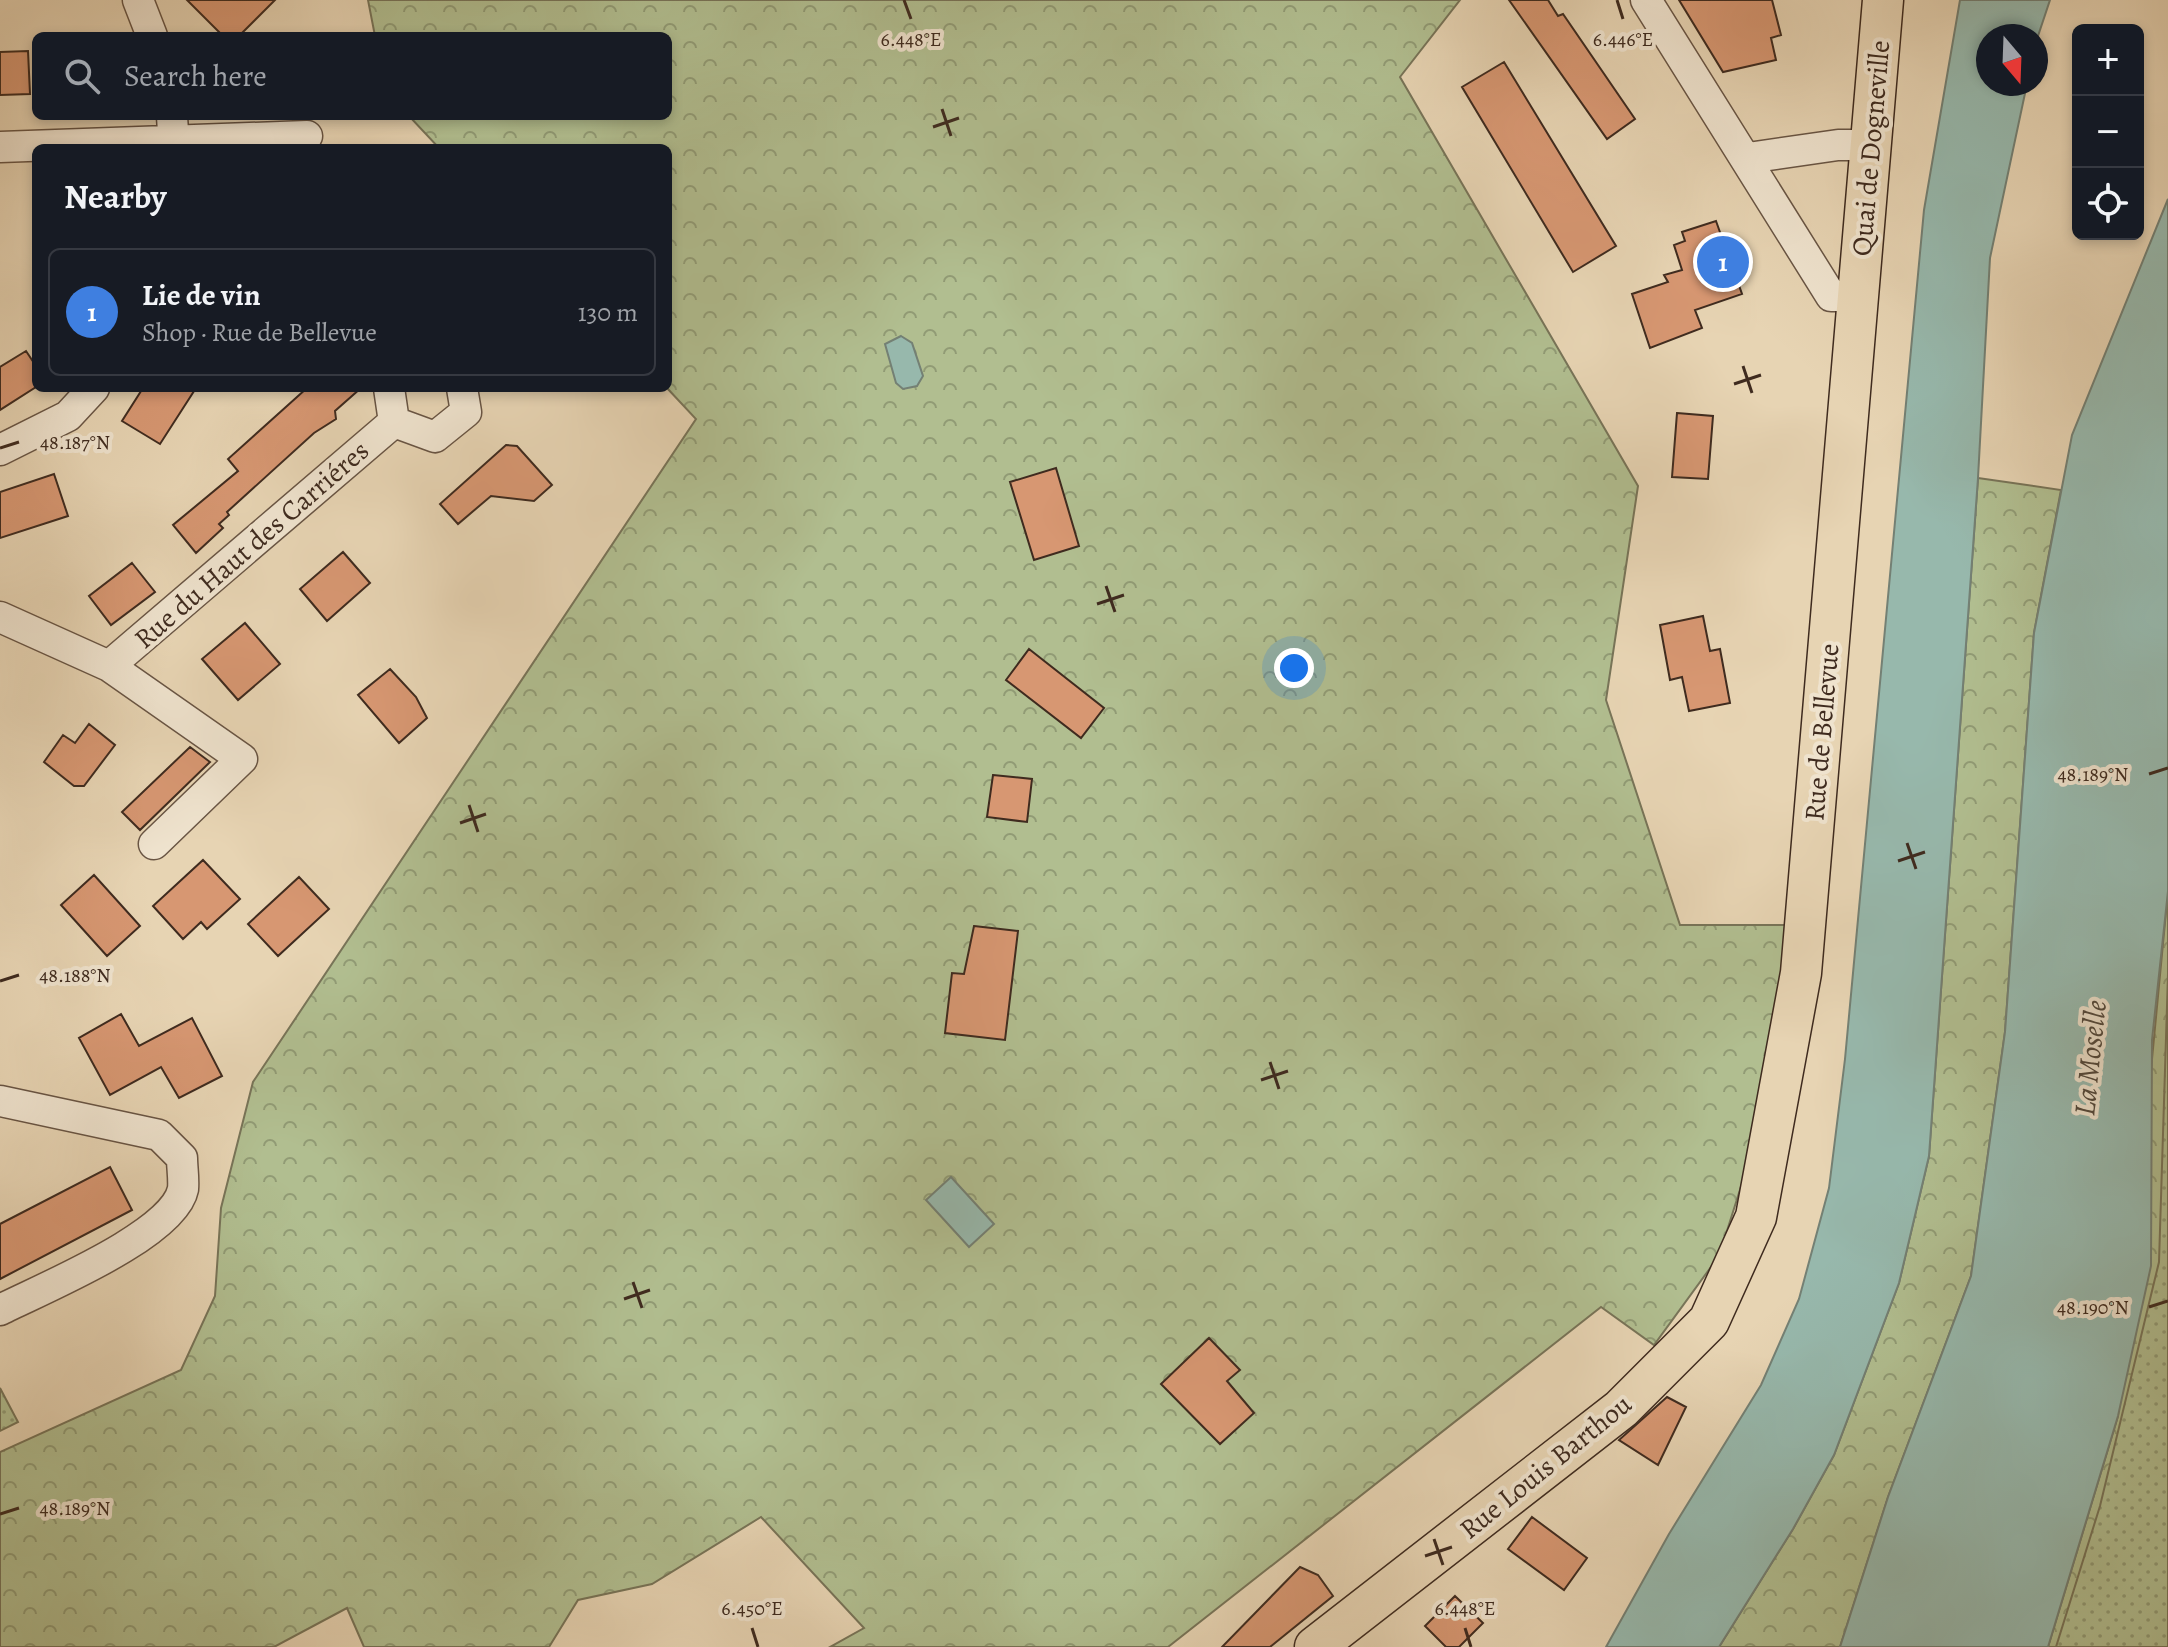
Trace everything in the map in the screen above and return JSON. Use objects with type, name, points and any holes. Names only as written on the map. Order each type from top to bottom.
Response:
[{"type":"main road","name":"Quai de Dogneville","points":[[1857,296],[1883,0]]},
{"type":"main road","name":"Rue de Bellevue","points":[[1693,1336],[1709,1321],[1756,1217],[1801,973],[1857,296]]},
{"type":"main road","name":"Rue Louis Barthou","points":[[1315,1647],[1621,1409],[1693,1336]]},
{"type":"street","points":[[138,0],[150,32]]},
{"type":"street","points":[[1646,0],[1748,158],[1831,296],[1857,296]]},
{"type":"street","points":[[43,144],[173,135],[307,136]]},
{"type":"street","points":[[0,147],[32,145]]},
{"type":"street","points":[[1748,158],[1838,145],[1870,145]]},
{"type":"street","points":[[0,450],[68,416],[90,392]]},
{"type":"street","name":"Rue du Haut des Carriéres","points":[[390,392],[394,422]]},
{"type":"street","name":"Rue du Haut des Carriéres","points":[[394,422],[435,437],[466,412],[463,392]]},
{"type":"street","name":"Rue du Haut des Carriéres","points":[[109,666],[394,422]]},
{"type":"street","points":[[0,617],[109,666],[242,759],[154,844]]},
{"type":"street","points":[[0,1101],[159,1135],[182,1158],[183,1190],[171,1210],[139,1240],[0,1310]]},
{"type":"green space","points":[[368,0],[1460,0],[1400,77],[1638,486],[1606,700],[1680,925],[1790,925],[1751,1155],[1719,1256],[1654,1345],[1601,1307],[1168,1647],[830,1647],[864,1628],[761,1517],[652,1584],[578,1600],[549,1647],[364,1647],[347,1608],[274,1647],[0,1647],[0,1452],[181,1370],[215,1296],[221,1208],[253,1082],[696,419],[671,392],[672,144],[435,144],[413,120],[672,120],[672,32],[374,32]]},
{"type":"green space","points":[[1978,478],[2061,490],[2034,633],[2005,1032],[1971,1276],[1888,1497],[1840,1647],[1719,1647],[1793,1529],[1834,1455],[1899,1283],[1929,1156]]},
{"type":"green space","points":[[2168,891],[2168,1647],[2048,1647],[2118,1416]]},
{"type":"green space","points":[[2168,974],[2168,1647],[2056,1647],[2100,1506],[2159,1262]]},
{"type":"green space","points":[[0,1388],[18,1422],[0,1431]]},
{"type":"water","points":[[1960,0],[2050,0],[2042,24],[1976,24],[1976,96],[2024,96],[1990,258],[1978,478],[1929,1156],[1899,1283],[1834,1455],[1793,1529],[1719,1647],[1606,1647],[1669,1534],[1761,1385],[1799,1299],[1829,1188],[1845,1059],[1924,210]]},
{"type":"water","name":"La Moselle","points":[[2168,199],[2168,891],[2152,1040],[2151,1266],[2118,1416],[2048,1647],[1840,1647],[1888,1497],[1971,1276],[2005,1032],[2034,633],[2072,435]]},
{"type":"water","points":[[901,336],[912,343],[923,376],[917,386],[903,389],[896,383],[885,344]]},
{"type":"water","points":[[951,1177],[994,1224],[969,1247],[926,1200]]},
{"type":"building","points":[[187,0],[275,0],[243,32],[219,32]]},
{"type":"building","points":[[1509,0],[1548,0],[1558,16],[1563,14],[1635,119],[1607,139]]},
{"type":"building","points":[[1679,0],[1772,0],[1781,35],[1771,38],[1776,60],[1723,72]]},
{"type":"building","points":[[28,51],[30,94],[0,95],[0,52]]},
{"type":"building","points":[[1504,62],[1616,246],[1573,272],[1462,87]]},
{"type":"building","points":[[1716,221],[1742,294],[1695,310],[1702,328],[1650,348],[1632,294],[1668,282],[1664,275],[1682,270],[1674,245],[1685,241],[1682,232]]},
{"type":"building","points":[[26,351],[32,360],[32,390],[0,410],[0,367]]},
{"type":"building","points":[[140,392],[193,392],[160,444],[122,421]]},
{"type":"building","points":[[303,392],[356,392],[335,411],[336,419],[314,433],[227,512],[229,515],[219,524],[223,528],[196,553],[173,525],[238,471],[228,459]]},
{"type":"building","points":[[1677,413],[1713,416],[1708,479],[1672,477]]},
{"type":"building","points":[[506,445],[517,446],[552,485],[534,501],[491,496],[458,524],[440,504]]},
{"type":"building","points":[[1056,468],[1079,546],[1034,560],[1010,482]]},
{"type":"building","points":[[54,474],[68,516],[0,538],[0,492]]},
{"type":"building","points":[[343,552],[370,583],[327,621],[300,589]]},
{"type":"building","points":[[132,563],[155,592],[111,625],[89,596]]},
{"type":"building","points":[[1703,616],[1710,651],[1720,649],[1730,703],[1689,711],[1682,677],[1670,680],[1660,625]]},
{"type":"building","points":[[245,623],[280,664],[238,700],[202,659]]},
{"type":"building","points":[[1029,649],[1104,708],[1081,738],[1006,680]]},
{"type":"building","points":[[390,669],[416,697],[427,718],[399,743],[358,695]]},
{"type":"building","points":[[89,724],[115,745],[84,786],[74,786],[44,762],[63,735],[75,743]]},
{"type":"building","points":[[190,747],[210,762],[140,830],[122,812]]},
{"type":"building","points":[[993,775],[1032,779],[1027,822],[987,817]]},
{"type":"building","points":[[203,860],[240,899],[207,929],[201,922],[183,939],[153,906]]},
{"type":"building","points":[[94,875],[140,926],[107,956],[61,905]]},
{"type":"building","points":[[299,877],[329,909],[278,956],[248,924]]},
{"type":"building","points":[[974,926],[1018,931],[1005,1040],[945,1033],[952,973],[964,974]]},
{"type":"building","points":[[121,1014],[139,1046],[192,1018],[222,1076],[179,1098],[161,1067],[110,1095],[79,1038]]},
{"type":"building","points":[[110,1167],[132,1210],[0,1279],[0,1224]]},
{"type":"building","points":[[1209,1338],[1240,1370],[1227,1381],[1254,1413],[1220,1444],[1161,1384]]},
{"type":"building","points":[[1667,1397],[1686,1407],[1658,1465],[1619,1440]]},
{"type":"building","points":[[1532,1517],[1587,1558],[1564,1590],[1508,1549]]},
{"type":"building","points":[[1300,1567],[1318,1575],[1333,1596],[1270,1647],[1222,1647]]},
{"type":"building","points":[[1455,1596],[1483,1623],[1459,1647],[1446,1647],[1425,1626]]},
{"type":"place","name":"Lie de vin","points":[[1723,262]]}]
